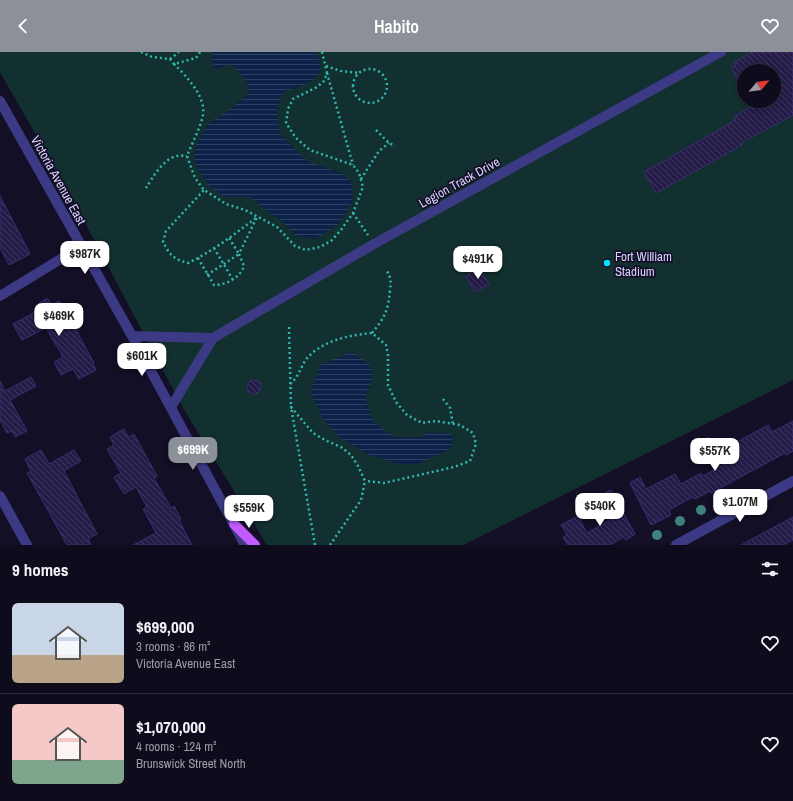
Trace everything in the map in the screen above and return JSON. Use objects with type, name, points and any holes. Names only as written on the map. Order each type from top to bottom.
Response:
[{"type":"main road","points":[[234,524],[255,545]]},
{"type":"street","name":"Legion Track Drive","points":[[171,407],[213,338],[374,244],[721,52]]},
{"type":"street","name":"Victoria Avenue East","points":[[0,101],[132,336],[245,545]]},
{"type":"street","points":[[0,296],[82,246]]},
{"type":"street","points":[[132,336],[213,338]]},
{"type":"street","points":[[676,545],[793,481]]},
{"type":"street","points":[[0,496],[27,545]]},
{"type":"path","points":[[140,52],[152,57],[170,59],[179,52]]},
{"type":"path","points":[[174,64],[196,58],[200,52]]},
{"type":"path","points":[[170,59],[192,82],[201,100],[203,113],[187,156],[195,178],[204,190],[212,196],[226,204],[245,210],[277,227],[295,246],[306,250],[320,247],[331,241],[341,230],[353,213],[363,187],[359,173],[353,165],[322,52]]},
{"type":"path","points":[[326,66],[341,71],[359,73],[369,69],[374,69],[383,74],[386,79],[387,89],[381,99],[370,103],[359,99],[353,89],[355,77],[359,73]]},
{"type":"path","points":[[327,73],[322,84],[293,99],[288,108],[286,123],[296,138],[310,150],[353,165]]},
{"type":"path","points":[[376,130],[389,143],[395,146]]},
{"type":"path","points":[[361,179],[379,151],[389,143]]},
{"type":"path","points":[[146,188],[159,169],[170,158],[187,156]]},
{"type":"path","points":[[204,190],[166,231],[163,242],[173,257],[179,261],[188,263],[198,258],[229,238],[257,217]]},
{"type":"path","points":[[353,213],[374,244]]},
{"type":"path","points":[[207,275],[239,254],[257,217]]},
{"type":"path","points":[[198,258],[214,285],[221,285],[233,280],[242,273],[244,266],[239,254],[229,238]]},
{"type":"path","points":[[214,248],[233,280]]},
{"type":"path","points":[[290,384],[297,379],[308,357],[320,348],[336,340],[353,335],[372,333],[383,319],[389,305],[391,278],[387,272]]},
{"type":"path","points":[[289,327],[291,407],[315,545]]},
{"type":"path","points":[[365,481],[384,482],[454,467],[470,461],[476,444],[473,433],[460,425],[436,421],[422,422],[408,415],[396,402],[388,385],[388,355],[386,345],[372,333]]},
{"type":"path","points":[[443,399],[450,408],[453,424]]},
{"type":"path","points":[[291,407],[313,433],[341,447],[351,455],[365,481],[361,500],[330,545]]},
{"type":"green space","points":[[0,52],[793,52],[793,380],[463,545],[267,545],[183,408],[74,202],[0,72]]},
{"type":"water","points":[[213,52],[317,52],[320,68],[316,78],[300,87],[284,92],[276,110],[281,135],[307,161],[341,173],[351,181],[353,201],[338,225],[315,239],[296,236],[281,220],[263,208],[251,197],[225,197],[208,185],[194,162],[197,143],[208,124],[229,110],[247,95],[248,84],[236,68],[228,64],[215,70],[211,61]]},
{"type":"water","points":[[352,352],[369,364],[373,376],[365,397],[373,422],[395,437],[421,437],[427,433],[448,433],[453,436],[451,449],[417,464],[398,464],[367,454],[339,437],[323,419],[310,392],[321,364]]},
{"type":"building","points":[[752,52],[793,52],[793,115],[741,143],[742,145],[656,193],[644,172],[736,120],[734,117],[749,108],[781,108],[781,64],[737,64],[737,78],[731,67],[736,65],[734,62]]},
{"type":"building","points":[[0,196],[30,254],[9,265],[0,248]]},
{"type":"building","points":[[480,269],[489,285],[475,292],[466,276]]},
{"type":"building","points":[[47,298],[52,305],[59,301],[62,304],[94,363],[93,364],[96,370],[79,379],[73,369],[61,375],[54,362],[63,357],[46,328],[22,340],[13,324],[41,309],[38,304]]},
{"type":"building","points":[[31,377],[36,386],[10,400],[27,431],[15,437],[12,431],[7,433],[0,420],[0,381],[5,391]]},
{"type":"building","points":[[254,380],[259,382],[261,387],[259,392],[254,394],[249,392],[247,387],[249,382]]},
{"type":"building","points":[[793,421],[793,451],[786,455],[785,453],[711,493],[710,491],[695,499],[693,497],[669,510],[671,515],[651,525],[630,483],[640,477],[646,489],[675,474],[681,484],[701,473],[703,476],[723,465],[718,456],[737,447],[735,443],[768,425],[772,432]]},
{"type":"building","points":[[124,429],[128,437],[134,434],[157,476],[154,478],[171,508],[174,506],[181,519],[179,520],[192,545],[133,545],[156,533],[143,509],[147,507],[136,487],[124,494],[114,477],[121,473],[107,449],[114,445],[110,437]]},
{"type":"building","points":[[708,437],[713,446],[699,455],[694,446]]},
{"type":"building","points":[[41,450],[49,464],[74,450],[81,461],[64,471],[97,534],[88,539],[91,545],[67,545],[27,473],[31,471],[25,459]]},
{"type":"building","points":[[611,490],[635,534],[626,540],[624,537],[610,545],[568,545],[563,537],[567,535],[561,525],[578,516],[587,533],[613,518],[601,495]]},
{"type":"building","points":[[793,517],[793,540],[783,545],[741,545]]},
{"type":"place","name":"Fort William Stadium","points":[[607,263]]}]
